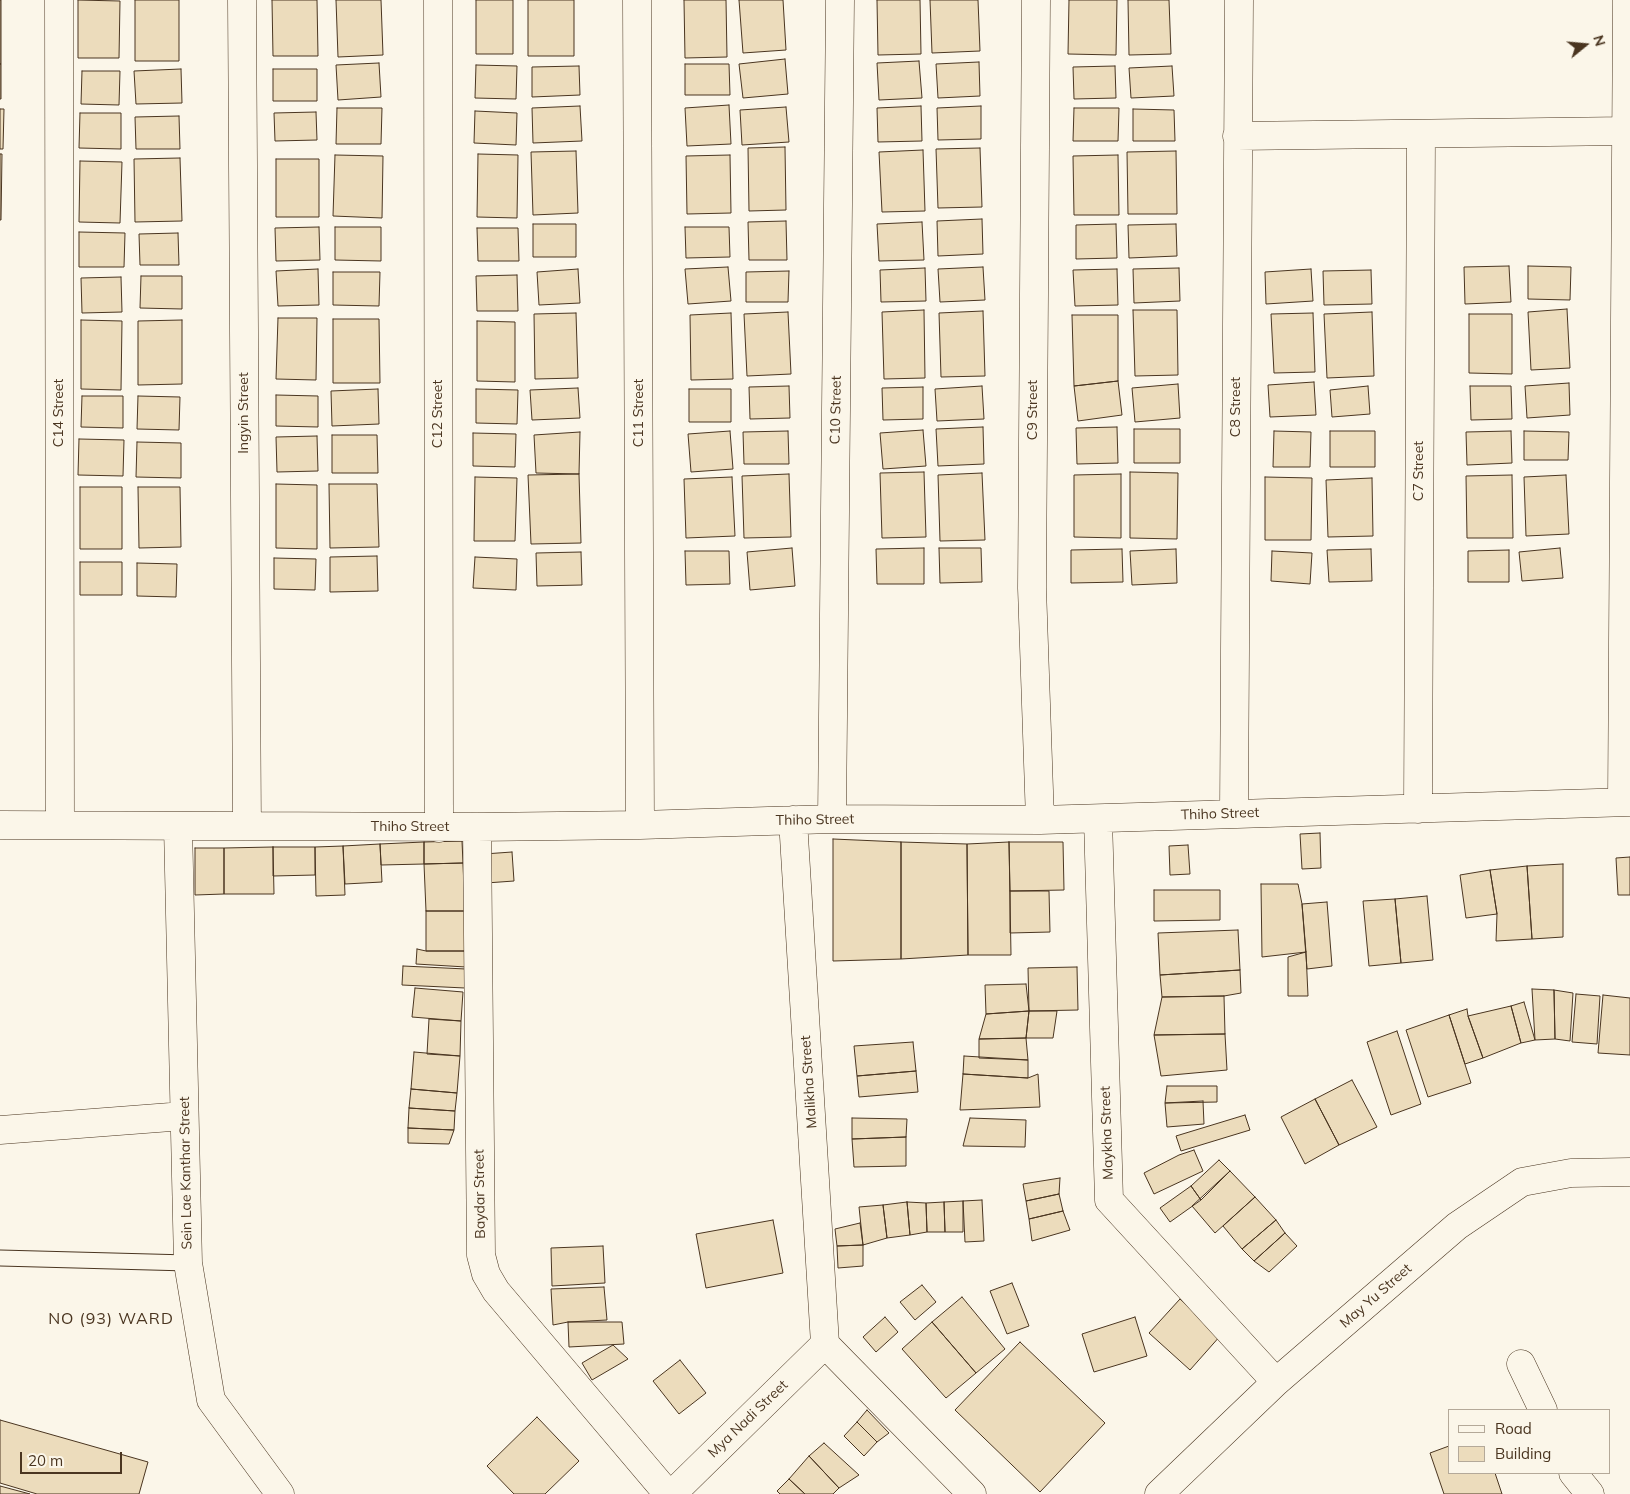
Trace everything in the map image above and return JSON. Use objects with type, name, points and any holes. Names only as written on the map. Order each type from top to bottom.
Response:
[{"type":"street","name":"C14 Street","points":[[59,0],[60,825]]},
{"type":"street","name":"Ingyin Street","points":[[242,0],[247,826]]},
{"type":"street","name":"C12 Street","points":[[438,0],[439,828]]},
{"type":"street","name":"C11 Street","points":[[637,0],[640,825]]},
{"type":"street","name":"C10 Street","points":[[832,819],[840,0]]},
{"type":"street","name":"C9 Street","points":[[1036,0],[1032,588],[1040,820]]},
{"type":"street","name":"C8 Street","points":[[1234,813],[1239,0]]},
{"type":"street","points":[[1626,802],[1627,0]]},
{"type":"street","points":[[1237,136],[1626,131]]},
{"type":"street","name":"C7 Street","points":[[1418,809],[1420,134]]},
{"type":"street","name":"Thiho Street","points":[[0,825],[439,828],[640,825],[832,819],[1040,820],[1626,802]]},
{"type":"street","name":"Maykha Street","points":[[1098,819],[1109,1200],[1276,1382]]},
{"type":"street","name":"Malikha Street","points":[[793,820],[825,1344]]},
{"type":"street","name":"Sein Lae Kanthar Street","points":[[178,826],[188,1263],[210,1400],[280,1494]]},
{"type":"street","name":"Baydar Street","points":[[477,827],[481,1256],[486,1274],[496,1291],[668,1494]]},
{"type":"street","points":[[0,1130],[184,1116]]},
{"type":"street","name":"May Yu Street","points":[[1159,1494],[1276,1382],[1457,1226],[1522,1182],[1571,1173],[1630,1172]]},
{"type":"street","points":[[825,1344],[972,1494]]},
{"type":"street","name":"Mya Nadi Street","points":[[672,1494],[825,1344]]},
{"type":"street","points":[[1522,1364],[1543,1409]]},
{"type":"street","points":[[1574,1474],[1590,1494]]},
{"type":"lane","points":[[0,1258],[188,1263]]},
{"type":"building","points":[[1,0],[1,64],[0,64]]},
{"type":"building","points":[[78,0],[120,1],[119,58],[78,58]]},
{"type":"building","points":[[135,0],[179,0],[179,61],[135,61]]},
{"type":"building","points":[[272,0],[317,0],[318,56],[273,56]]},
{"type":"building","points":[[336,0],[381,0],[383,55],[338,57]]},
{"type":"building","points":[[476,0],[513,0],[513,54],[476,54]]},
{"type":"building","points":[[528,0],[574,0],[574,56],[528,56]]},
{"type":"building","points":[[684,0],[726,0],[727,57],[685,58]]},
{"type":"building","points":[[739,0],[783,0],[786,50],[743,53]]},
{"type":"building","points":[[877,0],[920,0],[921,54],[878,55]]},
{"type":"building","points":[[930,0],[978,0],[980,51],[932,53]]},
{"type":"building","points":[[1069,0],[1117,0],[1116,55],[1068,54]]},
{"type":"building","points":[[1128,0],[1169,0],[1171,54],[1129,55]]},
{"type":"building","points":[[785,59],[788,94],[743,98],[739,64]]},
{"type":"building","points":[[919,61],[922,98],[879,100],[877,63]]},
{"type":"building","points":[[979,62],[980,96],[938,98],[936,64]]},
{"type":"building","points":[[379,63],[381,97],[338,100],[336,65]]},
{"type":"building","points":[[1,64],[1,99],[0,99]]},
{"type":"building","points":[[685,64],[729,64],[730,95],[685,95]]},
{"type":"building","points":[[476,65],[517,66],[516,99],[475,98]]},
{"type":"building","points":[[579,66],[580,95],[532,97],[532,67]]},
{"type":"building","points":[[1115,66],[1116,98],[1074,99],[1073,67]]},
{"type":"building","points":[[1172,66],[1174,96],[1131,98],[1129,68]]},
{"type":"building","points":[[181,69],[182,103],[136,104],[134,71]]},
{"type":"building","points":[[273,69],[317,69],[317,101],[273,101]]},
{"type":"building","points":[[82,71],[120,71],[119,105],[81,104]]},
{"type":"building","points":[[729,105],[731,144],[687,146],[685,108]]},
{"type":"building","points":[[580,106],[582,141],[533,143],[532,108]]},
{"type":"building","points":[[921,106],[922,141],[878,142],[877,108]]},
{"type":"building","points":[[981,106],[981,139],[938,140],[937,108]]},
{"type":"building","points":[[786,107],[789,142],[742,145],[740,110]]},
{"type":"building","points":[[337,108],[382,108],[381,144],[336,144]]},
{"type":"building","points":[[1074,108],[1119,108],[1118,141],[1073,141]]},
{"type":"building","points":[[0,109],[4,109],[3,149],[0,149]]},
{"type":"building","points":[[1133,109],[1174,110],[1175,141],[1133,141]]},
{"type":"building","points":[[475,111],[517,113],[516,145],[474,143]]},
{"type":"building","points":[[316,112],[317,140],[275,141],[274,113]]},
{"type":"building","points":[[80,113],[121,113],[121,149],[79,148]]},
{"type":"building","points":[[179,116],[180,149],[136,149],[135,117]]},
{"type":"building","points":[[785,147],[786,210],[749,211],[748,148]]},
{"type":"building","points":[[980,148],[982,207],[938,208],[936,149]]},
{"type":"building","points":[[923,150],[925,211],[882,212],[879,152]]},
{"type":"building","points":[[576,151],[578,213],[533,215],[531,152]]},
{"type":"building","points":[[1176,151],[1177,214],[1128,214],[1127,152]]},
{"type":"building","points":[[0,154],[2,154],[1,220],[0,220]]},
{"type":"building","points":[[478,154],[518,155],[517,218],[477,217]]},
{"type":"building","points":[[335,155],[383,156],[382,218],[333,216]]},
{"type":"building","points":[[730,155],[731,213],[687,214],[686,156]]},
{"type":"building","points":[[1118,155],[1119,215],[1074,215],[1073,156]]},
{"type":"building","points":[[180,158],[182,221],[135,222],[134,159]]},
{"type":"building","points":[[276,159],[319,159],[319,217],[276,217]]},
{"type":"building","points":[[80,161],[122,162],[120,223],[79,222]]},
{"type":"building","points":[[982,219],[983,254],[938,256],[937,221]]},
{"type":"building","points":[[786,221],[787,260],[749,260],[748,222]]},
{"type":"building","points":[[922,222],[924,260],[879,261],[877,224]]},
{"type":"building","points":[[533,224],[576,224],[576,257],[533,257]]},
{"type":"building","points":[[1116,224],[1117,258],[1076,259],[1076,225]]},
{"type":"building","points":[[1176,224],[1177,256],[1129,258],[1128,225]]},
{"type":"building","points":[[319,227],[320,260],[276,261],[275,228]]},
{"type":"building","points":[[335,227],[381,227],[381,261],[335,260]]},
{"type":"building","points":[[685,227],[729,227],[730,257],[686,258]]},
{"type":"building","points":[[477,228],[518,228],[519,261],[478,261]]},
{"type":"building","points":[[79,232],[125,233],[124,267],[79,267]]},
{"type":"building","points":[[178,233],[179,265],[140,265],[139,234]]},
{"type":"building","points":[[1509,266],[1511,302],[1465,304],[1464,267]]},
{"type":"building","points":[[1528,266],[1571,267],[1570,300],[1528,299]]},
{"type":"building","points":[[728,267],[731,301],[688,304],[685,269]]},
{"type":"building","points":[[983,267],[985,300],[940,302],[938,269]]},
{"type":"building","points":[[925,268],[926,301],[881,302],[880,270]]},
{"type":"building","points":[[1179,268],[1180,301],[1134,303],[1133,269]]},
{"type":"building","points":[[318,269],[319,305],[278,306],[276,271]]},
{"type":"building","points":[[578,269],[580,303],[539,305],[537,272]]},
{"type":"building","points":[[1117,269],[1118,305],[1075,306],[1073,270]]},
{"type":"building","points":[[1311,269],[1313,301],[1266,304],[1265,272]]},
{"type":"building","points":[[1371,270],[1372,304],[1324,305],[1323,271]]},
{"type":"building","points":[[789,271],[788,302],[746,302],[746,272]]},
{"type":"building","points":[[333,272],[380,272],[379,306],[333,305]]},
{"type":"building","points":[[517,275],[518,311],[477,311],[476,276]]},
{"type":"building","points":[[141,276],[182,276],[182,309],[140,308]]},
{"type":"building","points":[[121,277],[122,312],[82,313],[81,278]]},
{"type":"building","points":[[1567,309],[1570,368],[1531,370],[1528,312]]},
{"type":"building","points":[[924,310],[925,378],[884,379],[882,312]]},
{"type":"building","points":[[1133,310],[1177,310],[1178,375],[1135,376]]},
{"type":"building","points":[[983,311],[985,376],[941,377],[939,313]]},
{"type":"building","points":[[788,312],[791,374],[747,376],[744,314]]},
{"type":"building","points":[[1372,312],[1374,376],[1327,378],[1324,314]]},
{"type":"building","points":[[576,313],[578,378],[535,379],[534,314]]},
{"type":"building","points":[[731,313],[733,379],[691,380],[690,315]]},
{"type":"building","points":[[1313,313],[1315,372],[1274,373],[1271,314]]},
{"type":"building","points":[[1469,314],[1512,314],[1512,374],[1469,373]]},
{"type":"building","points":[[1072,315],[1118,315],[1118,381],[1074,386]]},
{"type":"building","points":[[278,318],[317,318],[316,380],[276,379]]},
{"type":"building","points":[[333,319],[379,319],[380,383],[333,383]]},
{"type":"building","points":[[81,320],[122,321],[121,390],[81,389]]},
{"type":"building","points":[[182,320],[182,384],[138,385],[138,321]]},
{"type":"building","points":[[477,321],[515,322],[515,382],[477,381]]},
{"type":"building","points":[[1118,381],[1122,415],[1078,421],[1074,386]]},
{"type":"building","points":[[1314,382],[1316,415],[1270,417],[1268,385]]},
{"type":"building","points":[[1569,383],[1570,415],[1527,418],[1525,386]]},
{"type":"building","points":[[1178,384],[1180,418],[1135,422],[1132,388]]},
{"type":"building","points":[[789,386],[790,418],[750,419],[749,387]]},
{"type":"building","points":[[982,386],[984,419],[937,421],[935,389]]},
{"type":"building","points":[[1368,386],[1370,414],[1332,417],[1330,390]]},
{"type":"building","points":[[1470,386],[1511,386],[1512,419],[1471,420]]},
{"type":"building","points":[[923,387],[923,419],[883,420],[882,388]]},
{"type":"building","points":[[578,388],[580,418],[532,420],[530,390]]},
{"type":"building","points":[[378,389],[379,424],[332,426],[331,391]]},
{"type":"building","points":[[476,389],[518,390],[517,424],[476,423]]},
{"type":"building","points":[[689,389],[731,389],[731,422],[689,422]]},
{"type":"building","points":[[276,395],[318,396],[318,427],[276,426]]},
{"type":"building","points":[[82,396],[123,396],[123,428],[81,427]]},
{"type":"building","points":[[138,396],[180,397],[179,430],[137,429]]},
{"type":"building","points":[[983,427],[984,464],[938,466],[936,429]]},
{"type":"building","points":[[1117,427],[1118,463],[1077,464],[1076,428]]},
{"type":"building","points":[[1134,429],[1180,429],[1180,463],[1134,463]]},
{"type":"building","points":[[923,430],[926,466],[883,469],[880,433]]},
{"type":"building","points":[[730,431],[733,469],[691,472],[688,434]]},
{"type":"building","points":[[788,431],[789,464],[744,464],[743,432]]},
{"type":"building","points":[[1274,431],[1311,432],[1310,467],[1273,467]]},
{"type":"building","points":[[1330,431],[1375,431],[1375,467],[1330,467]]},
{"type":"building","points":[[1511,431],[1512,463],[1467,465],[1466,432]]},
{"type":"building","points":[[1524,431],[1569,432],[1568,460],[1524,460]]},
{"type":"building","points":[[580,432],[579,474],[536,473],[534,435]]},
{"type":"building","points":[[473,433],[516,434],[515,467],[473,466]]},
{"type":"building","points":[[332,435],[377,435],[378,473],[332,473]]},
{"type":"building","points":[[317,436],[318,471],[277,472],[276,437]]},
{"type":"building","points":[[79,439],[124,440],[123,476],[78,475]]},
{"type":"building","points":[[137,442],[181,443],[181,478],[136,477]]},
{"type":"building","points":[[924,472],[926,537],[882,538],[880,473]]},
{"type":"building","points":[[1130,472],[1178,473],[1177,539],[1130,538]]},
{"type":"building","points":[[982,473],[985,540],[940,541],[938,475]]},
{"type":"building","points":[[579,474],[581,543],[531,544],[528,475]]},
{"type":"building","points":[[789,474],[791,537],[744,538],[742,476]]},
{"type":"building","points":[[1121,474],[1121,538],[1074,537],[1074,475]]},
{"type":"building","points":[[1512,475],[1513,538],[1467,538],[1466,476]]},
{"type":"building","points":[[1566,475],[1569,534],[1526,536],[1524,477]]},
{"type":"building","points":[[475,477],[517,478],[515,541],[474,541]]},
{"type":"building","points":[[732,477],[735,536],[686,538],[684,479]]},
{"type":"building","points":[[1265,477],[1312,478],[1311,540],[1265,540]]},
{"type":"building","points":[[1372,478],[1373,536],[1328,537],[1326,480]]},
{"type":"building","points":[[276,484],[317,485],[317,549],[276,548]]},
{"type":"building","points":[[329,484],[377,484],[379,547],[330,548]]},
{"type":"building","points":[[80,487],[122,487],[122,549],[80,549]]},
{"type":"building","points":[[138,487],[180,487],[181,547],[139,548]]},
{"type":"building","points":[[792,548],[795,586],[750,590],[747,552]]},
{"type":"building","points":[[924,548],[924,584],[877,584],[876,549]]},
{"type":"building","points":[[939,548],[981,548],[982,582],[940,583]]},
{"type":"building","points":[[1560,548],[1563,578],[1522,581],[1519,552]]},
{"type":"building","points":[[1122,549],[1123,582],[1071,583],[1071,550]]},
{"type":"building","points":[[1176,549],[1177,583],[1132,585],[1130,551]]},
{"type":"building","points":[[1371,549],[1372,581],[1329,582],[1327,550]]},
{"type":"building","points":[[1509,550],[1509,582],[1468,582],[1468,551]]},
{"type":"building","points":[[685,551],[729,551],[730,584],[686,585]]},
{"type":"building","points":[[1272,551],[1312,553],[1310,584],[1271,581]]},
{"type":"building","points":[[581,552],[582,585],[537,586],[536,553]]},
{"type":"building","points":[[377,556],[378,591],[330,592],[330,557]]},
{"type":"building","points":[[475,557],[517,559],[516,590],[473,588]]},
{"type":"building","points":[[274,558],[316,559],[315,590],[274,589]]},
{"type":"building","points":[[80,562],[122,562],[122,595],[80,595]]},
{"type":"building","points":[[137,563],[177,564],[176,597],[137,596]]},
{"type":"building","points":[[1320,833],[1321,868],[1302,869],[1300,834]]},
{"type":"building","points":[[833,839],[901,842],[901,959],[833,961]]},
{"type":"building","points":[[462,841],[463,863],[424,864],[424,842]]},
{"type":"building","points":[[424,842],[424,864],[381,865],[380,844]]},
{"type":"building","points":[[901,842],[967,844],[968,955],[901,959]]},
{"type":"building","points":[[1009,842],[1011,955],[968,955],[967,844]]},
{"type":"building","points":[[1009,842],[1063,842],[1064,890],[1010,891]]},
{"type":"building","points":[[380,844],[382,882],[345,884],[343,846]]},
{"type":"building","points":[[1188,845],[1190,874],[1170,875],[1169,846]]},
{"type":"building","points":[[343,846],[345,895],[316,896],[315,847]]},
{"type":"building","points":[[273,847],[274,894],[224,894],[224,848]]},
{"type":"building","points":[[273,847],[315,847],[315,875],[273,876]]},
{"type":"building","points":[[195,848],[224,848],[224,894],[195,895]]},
{"type":"building","points":[[512,852],[514,881],[486,883],[484,854]]},
{"type":"building","points":[[1630,857],[1630,895],[1618,895],[1616,858]]},
{"type":"building","points":[[463,863],[465,911],[426,911],[424,864]]},
{"type":"building","points":[[1563,864],[1563,937],[1532,939],[1527,866]]},
{"type":"building","points":[[1527,866],[1532,939],[1496,941],[1497,914],[1490,870]]},
{"type":"building","points":[[1490,870],[1497,914],[1466,918],[1460,875]]},
{"type":"building","points":[[1261,884],[1298,884],[1302,904],[1306,952],[1262,957]]},
{"type":"building","points":[[1154,890],[1220,890],[1220,920],[1154,921]]},
{"type":"building","points":[[1010,891],[1049,891],[1050,932],[1010,933]]},
{"type":"building","points":[[1427,896],[1433,960],[1401,963],[1395,899]]},
{"type":"building","points":[[1395,899],[1401,963],[1369,966],[1363,901]]},
{"type":"building","points":[[1327,902],[1332,966],[1307,969],[1302,904]]},
{"type":"building","points":[[426,911],[465,911],[465,951],[426,951]]},
{"type":"building","points":[[1238,930],[1240,970],[1160,975],[1158,933]]},
{"type":"building","points":[[417,949],[426,951],[465,951],[466,967],[416,964]]},
{"type":"building","points":[[1306,952],[1308,996],[1288,996],[1288,957]]},
{"type":"building","points":[[403,966],[466,969],[465,988],[402,985]]},
{"type":"building","points":[[1077,967],[1078,1010],[1029,1011],[1028,968]]},
{"type":"building","points":[[1240,970],[1241,993],[1224,996],[1162,997],[1160,975]]},
{"type":"building","points":[[1026,984],[1029,1011],[986,1014],[985,985]]},
{"type":"building","points":[[415,988],[463,992],[461,1021],[412,1017]]},
{"type":"building","points":[[1532,989],[1554,990],[1555,1039],[1535,1040]]},
{"type":"building","points":[[1554,990],[1573,993],[1570,1041],[1555,1039]]},
{"type":"building","points":[[1576,994],[1600,996],[1597,1044],[1572,1042]]},
{"type":"building","points":[[1603,995],[1630,998],[1630,1055],[1598,1053]]},
{"type":"building","points":[[1224,996],[1225,1034],[1154,1035],[1162,997]]},
{"type":"building","points":[[1524,1002],[1535,1040],[1521,1043],[1511,1006]]},
{"type":"building","points":[[1511,1006],[1521,1043],[1483,1058],[1468,1016]]},
{"type":"building","points":[[1467,1009],[1483,1058],[1465,1064],[1449,1015]]},
{"type":"building","points":[[1029,1011],[1026,1038],[979,1039],[986,1014]]},
{"type":"building","points":[[1029,1011],[1057,1011],[1053,1038],[1026,1038]]},
{"type":"building","points":[[1449,1015],[1471,1083],[1428,1097],[1406,1030]]},
{"type":"building","points":[[429,1019],[461,1021],[460,1056],[427,1054]]},
{"type":"building","points":[[1397,1031],[1421,1104],[1391,1115],[1367,1042]]},
{"type":"building","points":[[1225,1034],[1227,1070],[1161,1076],[1154,1035]]},
{"type":"building","points":[[1026,1038],[1028,1060],[979,1058],[979,1039]]},
{"type":"building","points":[[913,1042],[916,1071],[857,1076],[854,1046]]},
{"type":"building","points":[[414,1052],[460,1056],[457,1093],[411,1089]]},
{"type":"building","points":[[964,1056],[1028,1060],[1028,1078],[963,1074]]},
{"type":"building","points":[[916,1071],[918,1092],[859,1097],[857,1076]]},
{"type":"building","points":[[963,1074],[1028,1078],[1038,1074],[1040,1107],[960,1110]]},
{"type":"building","points":[[1352,1080],[1377,1127],[1339,1145],[1315,1099]]},
{"type":"building","points":[[1167,1086],[1217,1086],[1217,1102],[1165,1103]]},
{"type":"building","points":[[411,1089],[457,1093],[455,1111],[409,1108]]},
{"type":"building","points":[[1315,1099],[1339,1145],[1305,1164],[1281,1117]]},
{"type":"building","points":[[1203,1101],[1204,1124],[1167,1127],[1165,1103]]},
{"type":"building","points":[[409,1108],[455,1111],[454,1130],[408,1128]]},
{"type":"building","points":[[1245,1115],[1250,1130],[1181,1151],[1176,1136]]},
{"type":"building","points":[[852,1118],[907,1119],[906,1137],[852,1139]]},
{"type":"building","points":[[970,1118],[1026,1120],[1025,1147],[963,1146]]},
{"type":"building","points":[[408,1128],[454,1130],[449,1144],[408,1143]]},
{"type":"building","points":[[906,1137],[906,1166],[854,1167],[852,1139]]},
{"type":"building","points":[[1194,1150],[1203,1171],[1154,1194],[1144,1173],[1179,1155]]},
{"type":"building","points":[[1219,1160],[1230,1171],[1201,1200],[1191,1186]]},
{"type":"building","points":[[1230,1171],[1255,1197],[1215,1233],[1192,1206]]},
{"type":"building","points":[[1060,1178],[1059,1194],[1026,1201],[1023,1184]]},
{"type":"building","points":[[1191,1186],[1201,1200],[1170,1222],[1160,1208]]},
{"type":"building","points":[[1059,1194],[1063,1211],[1029,1219],[1026,1201]]},
{"type":"building","points":[[1255,1197],[1276,1220],[1242,1249],[1223,1226]]},
{"type":"building","points":[[982,1200],[984,1241],[965,1242],[963,1201]]},
{"type":"building","points":[[963,1201],[963,1232],[945,1232],[944,1202]]},
{"type":"building","points":[[907,1202],[910,1235],[887,1238],[883,1205]]},
{"type":"building","points":[[907,1202],[926,1203],[927,1232],[910,1235]]},
{"type":"building","points":[[944,1202],[945,1232],[927,1232],[926,1203]]},
{"type":"building","points":[[883,1205],[887,1238],[863,1245],[859,1207]]},
{"type":"building","points":[[1063,1211],[1070,1230],[1032,1241],[1029,1219]]},
{"type":"building","points":[[773,1220],[783,1273],[706,1288],[696,1234]]},
{"type":"building","points":[[1276,1220],[1285,1233],[1254,1261],[1242,1249]]},
{"type":"building","points":[[860,1223],[863,1245],[837,1246],[835,1229]]},
{"type":"building","points":[[1285,1233],[1297,1246],[1269,1272],[1254,1261]]},
{"type":"building","points":[[863,1245],[863,1266],[838,1268],[837,1246]]},
{"type":"building","points":[[603,1246],[605,1283],[552,1286],[551,1248]]},
{"type":"building","points":[[1012,1283],[1029,1326],[1007,1334],[990,1291]]},
{"type":"building","points":[[922,1285],[936,1302],[915,1320],[900,1302]]},
{"type":"building","points":[[604,1287],[607,1320],[568,1322],[553,1325],[551,1289]]},
{"type":"building","points":[[962,1297],[1005,1349],[976,1373],[932,1322]]},
{"type":"building","points":[[1180,1299],[1221,1335],[1190,1370],[1149,1333]]},
{"type":"building","points":[[885,1317],[898,1332],[876,1352],[863,1337]]},
{"type":"building","points":[[1135,1317],[1147,1356],[1094,1372],[1082,1334]]},
{"type":"building","points":[[568,1322],[622,1322],[624,1344],[569,1347]]},
{"type":"building","points":[[932,1322],[976,1373],[946,1398],[902,1349]]},
{"type":"building","points":[[1020,1342],[1105,1423],[1040,1492],[955,1410]]},
{"type":"building","points":[[613,1345],[628,1359],[592,1380],[582,1363]]},
{"type":"building","points":[[680,1360],[706,1393],[679,1414],[653,1381]]},
{"type":"building","points":[[867,1410],[889,1433],[877,1442],[857,1422]]},
{"type":"building","points":[[537,1417],[579,1461],[545,1494],[514,1494],[487,1466]]},
{"type":"building","points":[[0,1420],[148,1462],[139,1494],[37,1494],[0,1483]]},
{"type":"building","points":[[857,1422],[877,1442],[864,1456],[844,1436]]},
{"type":"building","points":[[824,1443],[859,1475],[839,1488],[809,1456]]},
{"type":"building","points":[[1448,1446],[1448,1474],[1495,1474],[1502,1494],[1444,1494],[1430,1453]]},
{"type":"building","points":[[809,1456],[839,1488],[833,1494],[805,1494],[789,1479]]},
{"type":"building","points":[[789,1479],[805,1494],[780,1494],[777,1491]]},
{"type":"building","points":[[0,1486],[30,1494],[0,1494]]},
{"type":"district","name":"NO (93) WARD","points":[[111,1319]]}]
